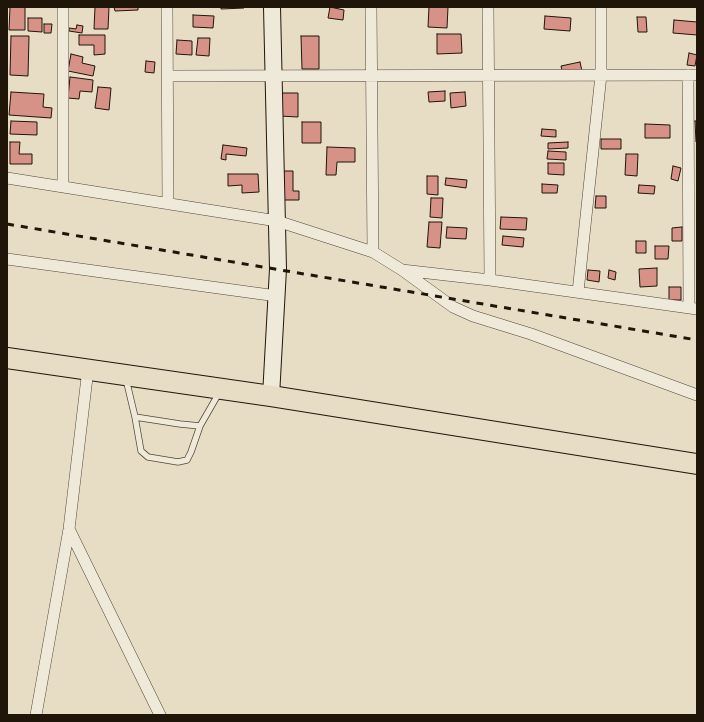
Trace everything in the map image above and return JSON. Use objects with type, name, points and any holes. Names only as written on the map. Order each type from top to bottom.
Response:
[{"type":"highway","points":[[7,358],[271,396],[697,464]]},
{"type":"street","points":[[63,7],[63,187]]},
{"type":"street","points":[[168,7],[168,204]]},
{"type":"street","points":[[271,396],[278,270],[272,7]]},
{"type":"street","points":[[372,7],[373,252]]},
{"type":"street","points":[[488,7],[490,280]]},
{"type":"street","points":[[578,292],[602,75],[601,7]]},
{"type":"street","points":[[168,76],[692,75],[693,309],[490,280],[402,270]]},
{"type":"street","points":[[7,178],[277,222],[373,252],[402,270],[454,307],[473,316],[531,334],[697,395]]},
{"type":"street","points":[[7,259],[277,296]]},
{"type":"street","points":[[36,715],[69,529],[88,369]]},
{"type":"street","points":[[69,529],[160,715]]},
{"type":"lane","points":[[125,374],[135,416],[141,451],[148,457],[170,461],[178,462],[187,460],[200,426],[221,389]]},
{"type":"lane","points":[[135,416],[200,426]]},
{"type":"building","points":[[10,7],[25,7],[25,30],[9,30]]},
{"type":"building","points":[[95,7],[109,7],[108,29],[94,29]]},
{"type":"building","points":[[114,7],[138,7],[138,10],[115,11]]},
{"type":"building","points":[[221,7],[244,7],[244,8],[221,9]]},
{"type":"building","points":[[330,7],[344,10],[343,20],[328,18]]},
{"type":"building","points":[[429,7],[448,7],[447,28],[428,27]]},
{"type":"building","points":[[193,15],[214,16],[213,28],[193,27]]},
{"type":"building","points":[[545,16],[571,18],[570,31],[544,29]]},
{"type":"building","points":[[637,17],[646,17],[647,32],[638,32]]},
{"type":"building","points":[[28,18],[42,18],[42,32],[28,31]]},
{"type":"building","points":[[674,20],[697,22],[697,35],[673,33]]},
{"type":"building","points":[[44,24],[52,24],[51,33],[44,33]]},
{"type":"building","points":[[77,25],[83,26],[82,33],[69,31],[69,28],[76,29]]},
{"type":"building","points":[[437,34],[461,34],[462,53],[437,54]]},
{"type":"building","points":[[79,35],[105,35],[105,54],[94,55],[94,45],[79,45]]},
{"type":"building","points":[[11,36],[29,36],[28,76],[10,75]]},
{"type":"building","points":[[301,36],[319,36],[319,69],[302,69]]},
{"type":"building","points":[[198,38],[210,38],[209,56],[196,55]]},
{"type":"building","points":[[177,40],[192,41],[192,55],[176,54]]},
{"type":"building","points":[[689,53],[697,55],[695,66],[687,65]]},
{"type":"building","points":[[71,54],[83,57],[82,63],[95,66],[93,76],[68,71]]},
{"type":"building","points":[[146,61],[155,62],[154,73],[145,72]]},
{"type":"building","points":[[580,62],[582,71],[563,75],[561,66]]},
{"type":"building","points":[[70,77],[93,80],[92,92],[80,91],[79,99],[68,98]]},
{"type":"building","points":[[98,87],[111,88],[109,110],[95,108]]},
{"type":"building","points":[[445,91],[445,101],[429,102],[428,92]]},
{"type":"building","points":[[11,92],[44,94],[43,107],[52,108],[51,118],[9,115]]},
{"type":"building","points":[[465,92],[466,106],[451,108],[450,93]]},
{"type":"building","points":[[280,93],[298,93],[298,117],[279,116]]},
{"type":"building","points":[[11,121],[37,122],[37,135],[10,134]]},
{"type":"building","points":[[695,121],[697,121],[697,142],[696,142]]},
{"type":"building","points":[[302,122],[321,122],[321,143],[302,143]]},
{"type":"building","points":[[645,124],[670,125],[670,138],[645,138]]},
{"type":"building","points":[[542,129],[556,130],[556,137],[541,136]]},
{"type":"building","points":[[601,139],[621,139],[621,149],[601,149]]},
{"type":"building","points":[[10,142],[20,142],[19,154],[32,154],[32,164],[10,164]]},
{"type":"building","points":[[568,142],[568,148],[548,149],[548,143]]},
{"type":"building","points":[[223,145],[247,148],[246,156],[226,154],[226,160],[221,159]]},
{"type":"building","points":[[327,147],[355,148],[355,162],[337,162],[336,175],[326,175]]},
{"type":"building","points":[[548,151],[566,152],[566,160],[547,159]]},
{"type":"building","points":[[626,154],[638,154],[637,176],[625,175]]},
{"type":"building","points":[[548,163],[564,163],[564,175],[548,174]]},
{"type":"building","points":[[673,166],[681,168],[678,181],[671,179]]},
{"type":"building","points":[[282,171],[293,171],[293,191],[299,191],[299,200],[281,200]]},
{"type":"building","points":[[228,174],[258,174],[259,192],[242,193],[242,185],[228,186]]},
{"type":"building","points":[[427,176],[438,176],[438,195],[427,194]]},
{"type":"building","points":[[446,178],[467,180],[466,188],[445,185]]},
{"type":"building","points":[[542,184],[558,185],[557,193],[542,193]]},
{"type":"building","points":[[639,185],[655,186],[654,194],[638,193]]},
{"type":"building","points":[[596,196],[606,196],[606,208],[595,208]]},
{"type":"building","points":[[431,198],[443,198],[442,218],[430,217]]},
{"type":"building","points":[[501,217],[527,218],[526,230],[500,229]]},
{"type":"building","points":[[429,222],[442,222],[440,248],[427,247]]},
{"type":"building","points":[[447,227],[467,228],[466,239],[446,238]]},
{"type":"building","points":[[682,227],[682,241],[672,241],[672,228]]},
{"type":"building","points":[[503,236],[524,238],[523,247],[502,245]]},
{"type":"building","points":[[636,241],[646,241],[646,253],[636,253]]},
{"type":"building","points":[[655,246],[669,246],[668,259],[655,259]]},
{"type":"building","points":[[657,268],[657,286],[640,287],[639,269]]},
{"type":"building","points":[[588,270],[600,271],[599,282],[587,280]]},
{"type":"building","points":[[609,270],[616,272],[615,280],[608,278]]},
{"type":"building","points":[[669,287],[681,287],[681,300],[669,300]]},
{"type":"railway","points":[[7,224],[697,340]]}]
